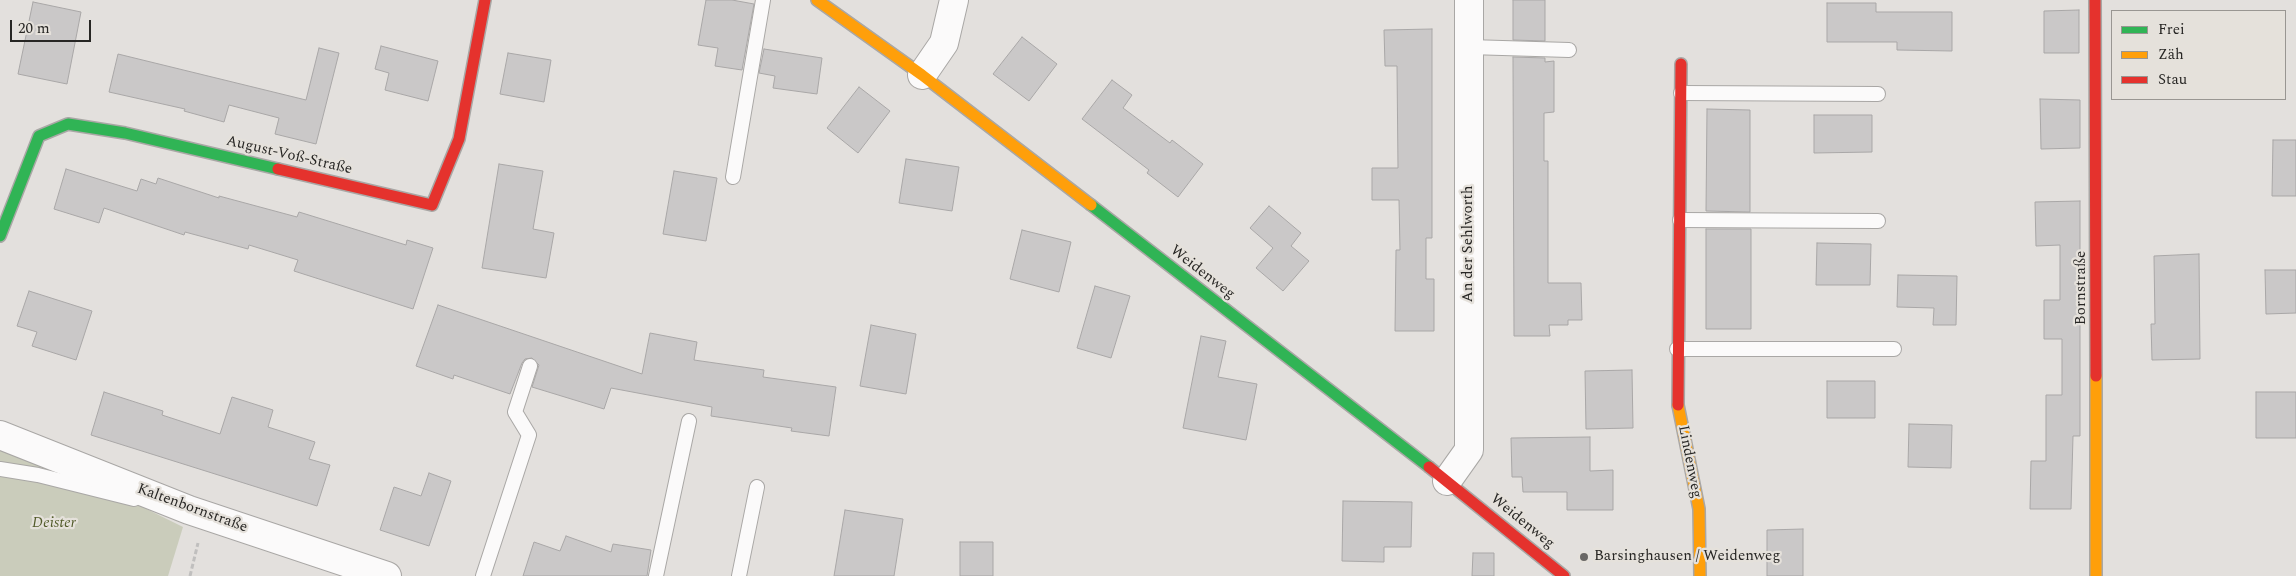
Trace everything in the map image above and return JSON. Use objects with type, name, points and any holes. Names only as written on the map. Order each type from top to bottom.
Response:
[{"type":"street","name":"August-Voß-Straße","points":[[0,236],[21,178],[39,136],[68,124],[134,136],[432,205],[459,139],[485,0]]},
{"type":"street","name":"Weidenweg","points":[[817,0],[922,75],[1447,481],[1564,576]]},
{"type":"street","points":[[922,75],[944,43],[954,0]]},
{"type":"street","name":"An der Sehlworth","points":[[1447,481],[1469,450],[1469,0]]},
{"type":"street","name":"Bornstraße","points":[[2095,0],[2096,576]]},
{"type":"street","name":"Lindenweg","points":[[1681,64],[1678,403],[1698,509],[1700,576]]},
{"type":"street","name":"Kaltenbornstraße","points":[[0,435],[197,513],[387,576]]},
{"type":"lane","points":[[733,177],[763,0]]},
{"type":"lane","points":[[1470,47],[1569,50]]},
{"type":"lane","points":[[1681,93],[1878,94]]},
{"type":"lane","points":[[1680,220],[1878,221]]},
{"type":"lane","points":[[1677,349],[1894,349]]},
{"type":"lane","points":[[483,576],[529,435],[515,412],[530,366]]},
{"type":"lane","points":[[656,576],[689,421]]},
{"type":"lane","points":[[0,469],[38,475],[104,494],[197,513]]},
{"type":"lane","points":[[739,576],[757,488]]},
{"type":"path","points":[[190,576],[197,513]]},
{"type":"green space","name":"Deister","points":[[0,447],[86,479],[183,527],[168,576],[0,576]]},
{"type":"building","points":[[706,0],[732,0],[754,4],[742,70],[715,66],[718,48],[698,45]]},
{"type":"building","points":[[1513,0],[1545,0],[1545,41],[1513,40]]},
{"type":"building","points":[[33,2],[81,12],[67,84],[18,74]]},
{"type":"building","points":[[1827,3],[1876,3],[1876,12],[1952,12],[1952,51],[1897,50],[1897,42],[1827,42]]},
{"type":"building","points":[[2079,10],[2079,53],[2044,53],[2044,11]]},
{"type":"building","points":[[1432,29],[1432,238],[1426,238],[1426,279],[1434,279],[1434,331],[1395,331],[1396,250],[1400,250],[1399,200],[1372,200],[1372,168],[1398,168],[1397,66],[1385,66],[1384,30]]},
{"type":"building","points":[[1022,37],[1057,64],[1029,101],[993,74]]},
{"type":"building","points":[[381,46],[438,61],[428,101],[385,90],[389,73],[375,69]]},
{"type":"building","points":[[319,48],[339,53],[316,144],[275,134],[279,118],[229,105],[224,122],[184,111],[185,109],[109,92],[118,54],[306,100]]},
{"type":"building","points":[[764,49],[822,58],[817,94],[773,88],[775,76],[759,73]]},
{"type":"building","points":[[508,53],[551,60],[544,102],[500,94]]},
{"type":"building","points":[[1513,57],[1545,58],[1545,62],[1554,61],[1554,112],[1544,113],[1544,161],[1548,161],[1548,283],[1581,283],[1582,320],[1568,320],[1568,325],[1549,325],[1550,336],[1514,336]]},
{"type":"building","points":[[1112,80],[1132,95],[1123,108],[1170,143],[1172,140],[1203,164],[1178,197],[1147,173],[1149,170],[1082,119]]},
{"type":"building","points":[[859,87],[890,111],[858,153],[827,128]]},
{"type":"building","points":[[2040,99],[2080,100],[2080,148],[2041,149]]},
{"type":"building","points":[[1707,109],[1750,110],[1750,212],[1706,211]]},
{"type":"building","points":[[1814,115],[1872,115],[1872,152],[1814,153]]},
{"type":"building","points":[[2273,140],[2296,140],[2296,196],[2272,196]]},
{"type":"building","points":[[906,159],[959,167],[952,211],[899,203]]},
{"type":"building","points":[[499,164],[543,171],[533,229],[554,233],[546,278],[482,268]]},
{"type":"building","points":[[66,169],[137,191],[141,179],[156,184],[158,178],[219,198],[219,196],[297,217],[299,212],[406,245],[407,240],[433,248],[413,309],[294,271],[298,260],[249,245],[248,249],[185,232],[184,235],[104,208],[99,223],[54,209]]},
{"type":"building","points":[[674,171],[717,178],[706,241],[663,234]]},
{"type":"building","points":[[2080,201],[2080,436],[2073,436],[2071,509],[2030,509],[2031,461],[2046,461],[2046,395],[2062,395],[2062,339],[2044,339],[2044,300],[2060,300],[2060,245],[2036,246],[2035,202]]},
{"type":"building","points":[[1269,206],[1301,233],[1291,246],[1309,261],[1283,291],[1256,268],[1273,248],[1250,228]]},
{"type":"building","points":[[1706,229],[1751,229],[1751,329],[1706,329]]},
{"type":"building","points":[[1022,230],[1071,242],[1059,292],[1010,279]]},
{"type":"building","points":[[1817,243],[1871,244],[1870,285],[1816,285]]},
{"type":"building","points":[[2199,254],[2200,359],[2152,360],[2151,324],[2155,324],[2154,256]]},
{"type":"building","points":[[2265,270],[2296,270],[2296,313],[2266,314]]},
{"type":"building","points":[[1898,275],[1957,276],[1956,325],[1933,325],[1934,308],[1897,307]]},
{"type":"building","points":[[1095,286],[1130,296],[1111,358],[1077,348]]},
{"type":"building","points":[[29,291],[92,311],[76,360],[32,346],[37,332],[17,326]]},
{"type":"building","points":[[438,305],[642,374],[650,333],[697,342],[694,360],[764,370],[763,377],[836,387],[829,436],[791,431],[792,428],[711,416],[712,407],[611,388],[604,409],[532,387],[539,365],[532,358],[525,359],[522,363],[510,394],[454,375],[453,379],[416,366]]},
{"type":"building","points":[[871,325],[916,334],[906,394],[860,386]]},
{"type":"building","points":[[1201,336],[1226,341],[1218,377],[1257,384],[1246,440],[1183,428]]},
{"type":"building","points":[[1632,370],[1633,428],[1586,429],[1585,371]]},
{"type":"building","points":[[1827,381],[1875,381],[1875,418],[1827,418]]},
{"type":"building","points":[[104,392],[163,411],[162,415],[220,434],[232,397],[273,410],[268,427],[315,442],[309,459],[330,465],[317,506],[91,435]]},
{"type":"building","points":[[2256,392],[2296,392],[2296,438],[2256,438]]},
{"type":"building","points":[[1909,424],[1952,425],[1951,468],[1908,467]]},
{"type":"building","points":[[1590,437],[1590,471],[1613,470],[1613,510],[1567,510],[1567,492],[1523,492],[1522,477],[1512,477],[1511,438]]},
{"type":"building","points":[[429,473],[451,481],[429,546],[380,530],[394,487],[421,496]]},
{"type":"building","points":[[1343,501],[1412,502],[1411,547],[1384,547],[1384,562],[1342,561]]},
{"type":"building","points":[[845,510],[903,519],[894,576],[834,576]]},
{"type":"building","points":[[1803,529],[1803,576],[1767,576],[1767,530]]},
{"type":"building","points":[[566,536],[611,552],[613,544],[651,550],[647,576],[523,576],[534,542],[560,551]]},
{"type":"building","points":[[960,542],[993,542],[993,576],[960,576]]},
{"type":"building","points":[[1473,553],[1494,553],[1494,576],[1472,576]]},
{"type":"traffic: fast","points":[[0,236],[39,136],[68,124],[125,133],[278,169]]},
{"type":"traffic: fast","points":[[1091,205],[1429,467]]},
{"type":"traffic: slow","points":[[817,0],[922,75],[1091,205]]},
{"type":"traffic: slow","points":[[2096,376],[2096,576]]},
{"type":"traffic: slow","points":[[1678,405],[1699,509],[1700,576]]},
{"type":"traffic: jam","points":[[278,169],[432,205],[459,139],[485,0]]},
{"type":"traffic: jam","points":[[2095,0],[2096,376]]},
{"type":"traffic: jam","points":[[1678,405],[1681,64]]},
{"type":"traffic: jam","points":[[1429,467],[1564,576]]},
{"type":"place","name":"Barsinghausen / Weidenweg","points":[[1584,557]]}]
